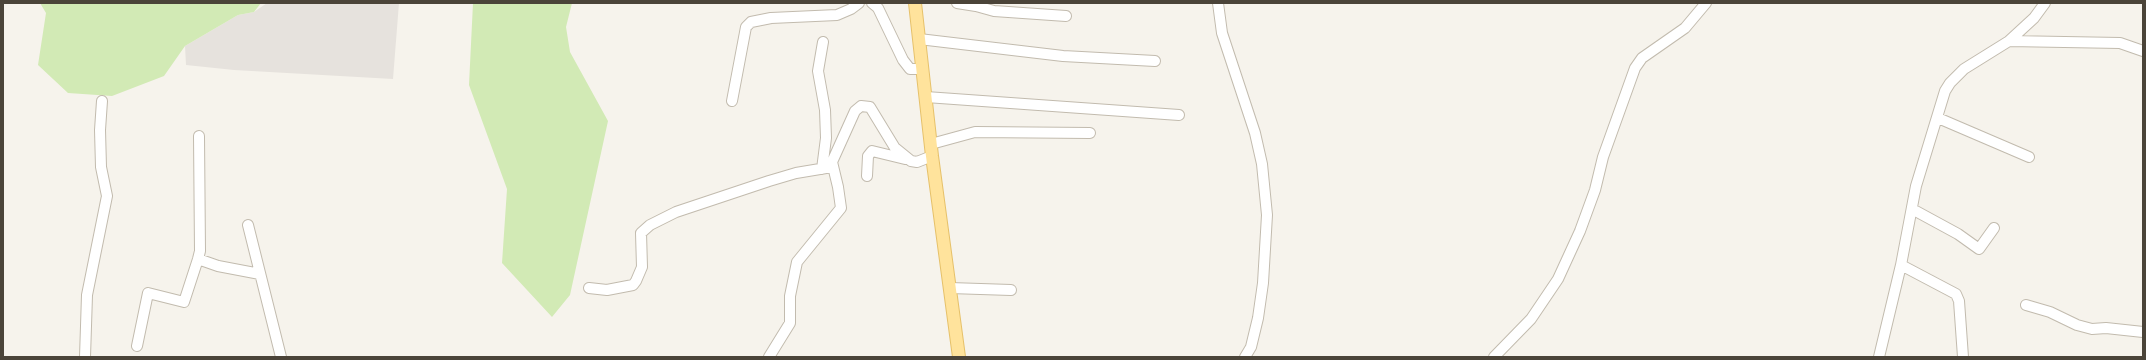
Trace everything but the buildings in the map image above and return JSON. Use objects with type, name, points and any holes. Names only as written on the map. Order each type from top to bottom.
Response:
[{"type":"main road","points":[[915,3],[932,156],[959,357]]},
{"type":"street","points":[[732,101],[746,26],[751,22],[771,18],[837,15],[851,9],[859,3]]},
{"type":"street","points":[[872,3],[878,8],[903,60],[910,69],[922,69]]},
{"type":"street","points":[[957,3],[978,5],[994,11],[1066,16]]},
{"type":"street","points":[[1218,3],[1222,33],[1255,133],[1262,164],[1267,215],[1263,283],[1258,318],[1251,347],[1245,357]]},
{"type":"street","points":[[1494,357],[1531,320],[1558,279],[1580,231],[1595,190],[1603,157],[1635,68],[1642,58],[1685,28],[1706,3]]},
{"type":"street","points":[[1879,357],[1901,265],[1916,186],[1950,83],[1964,69],[2009,40],[2034,18],[2045,3]]},
{"type":"street","points":[[919,39],[1063,56],[1155,61]]},
{"type":"street","points":[[2009,40],[2120,43],[2143,51]]},
{"type":"street","points":[[822,42],[818,71],[825,110],[826,138],[822,169]]},
{"type":"street","points":[[926,97],[1179,115]]},
{"type":"street","points":[[85,357],[87,295],[107,196],[101,167],[100,130],[102,101]]},
{"type":"street","points":[[769,357],[790,323],[790,296],[797,262],[841,208],[832,162],[849,121],[855,111],[861,106],[866,106],[875,112],[895,148],[911,161]]},
{"type":"street","points":[[1938,118],[2029,157]]},
{"type":"street","points":[[931,144],[975,132],[1090,133]]},
{"type":"street","points":[[137,346],[148,293],[184,302],[198,259],[200,251],[199,136]]},
{"type":"street","points":[[867,176],[868,156],[872,151],[917,162],[932,156]]},
{"type":"street","points":[[589,288],[607,290],[632,285],[639,276],[642,267],[641,233],[650,225],[676,212],[796,173],[832,167]]},
{"type":"street","points":[[1912,209],[1958,234],[1979,250],[1994,228]]},
{"type":"street","points":[[248,225],[281,357]]},
{"type":"street","points":[[198,259],[218,266],[260,274]]},
{"type":"street","points":[[1901,265],[1956,294],[1959,301],[1963,357]]},
{"type":"street","points":[[950,288],[1011,290]]},
{"type":"street","points":[[2026,304],[2050,312],[2076,325],[2092,329],[2106,328],[2143,332]]},
{"type":"shaded area","points":[[267,3],[399,3],[393,79],[234,70],[186,65],[185,46],[238,15],[254,12]]},
{"type":"green space","points":[[40,3],[261,3],[254,12],[238,15],[185,46],[164,76],[112,96],[68,93],[38,65],[46,13]]},
{"type":"green space","points":[[473,3],[572,3],[566,27],[570,52],[608,121],[570,295],[552,317],[502,263],[507,189],[469,85]]}]
